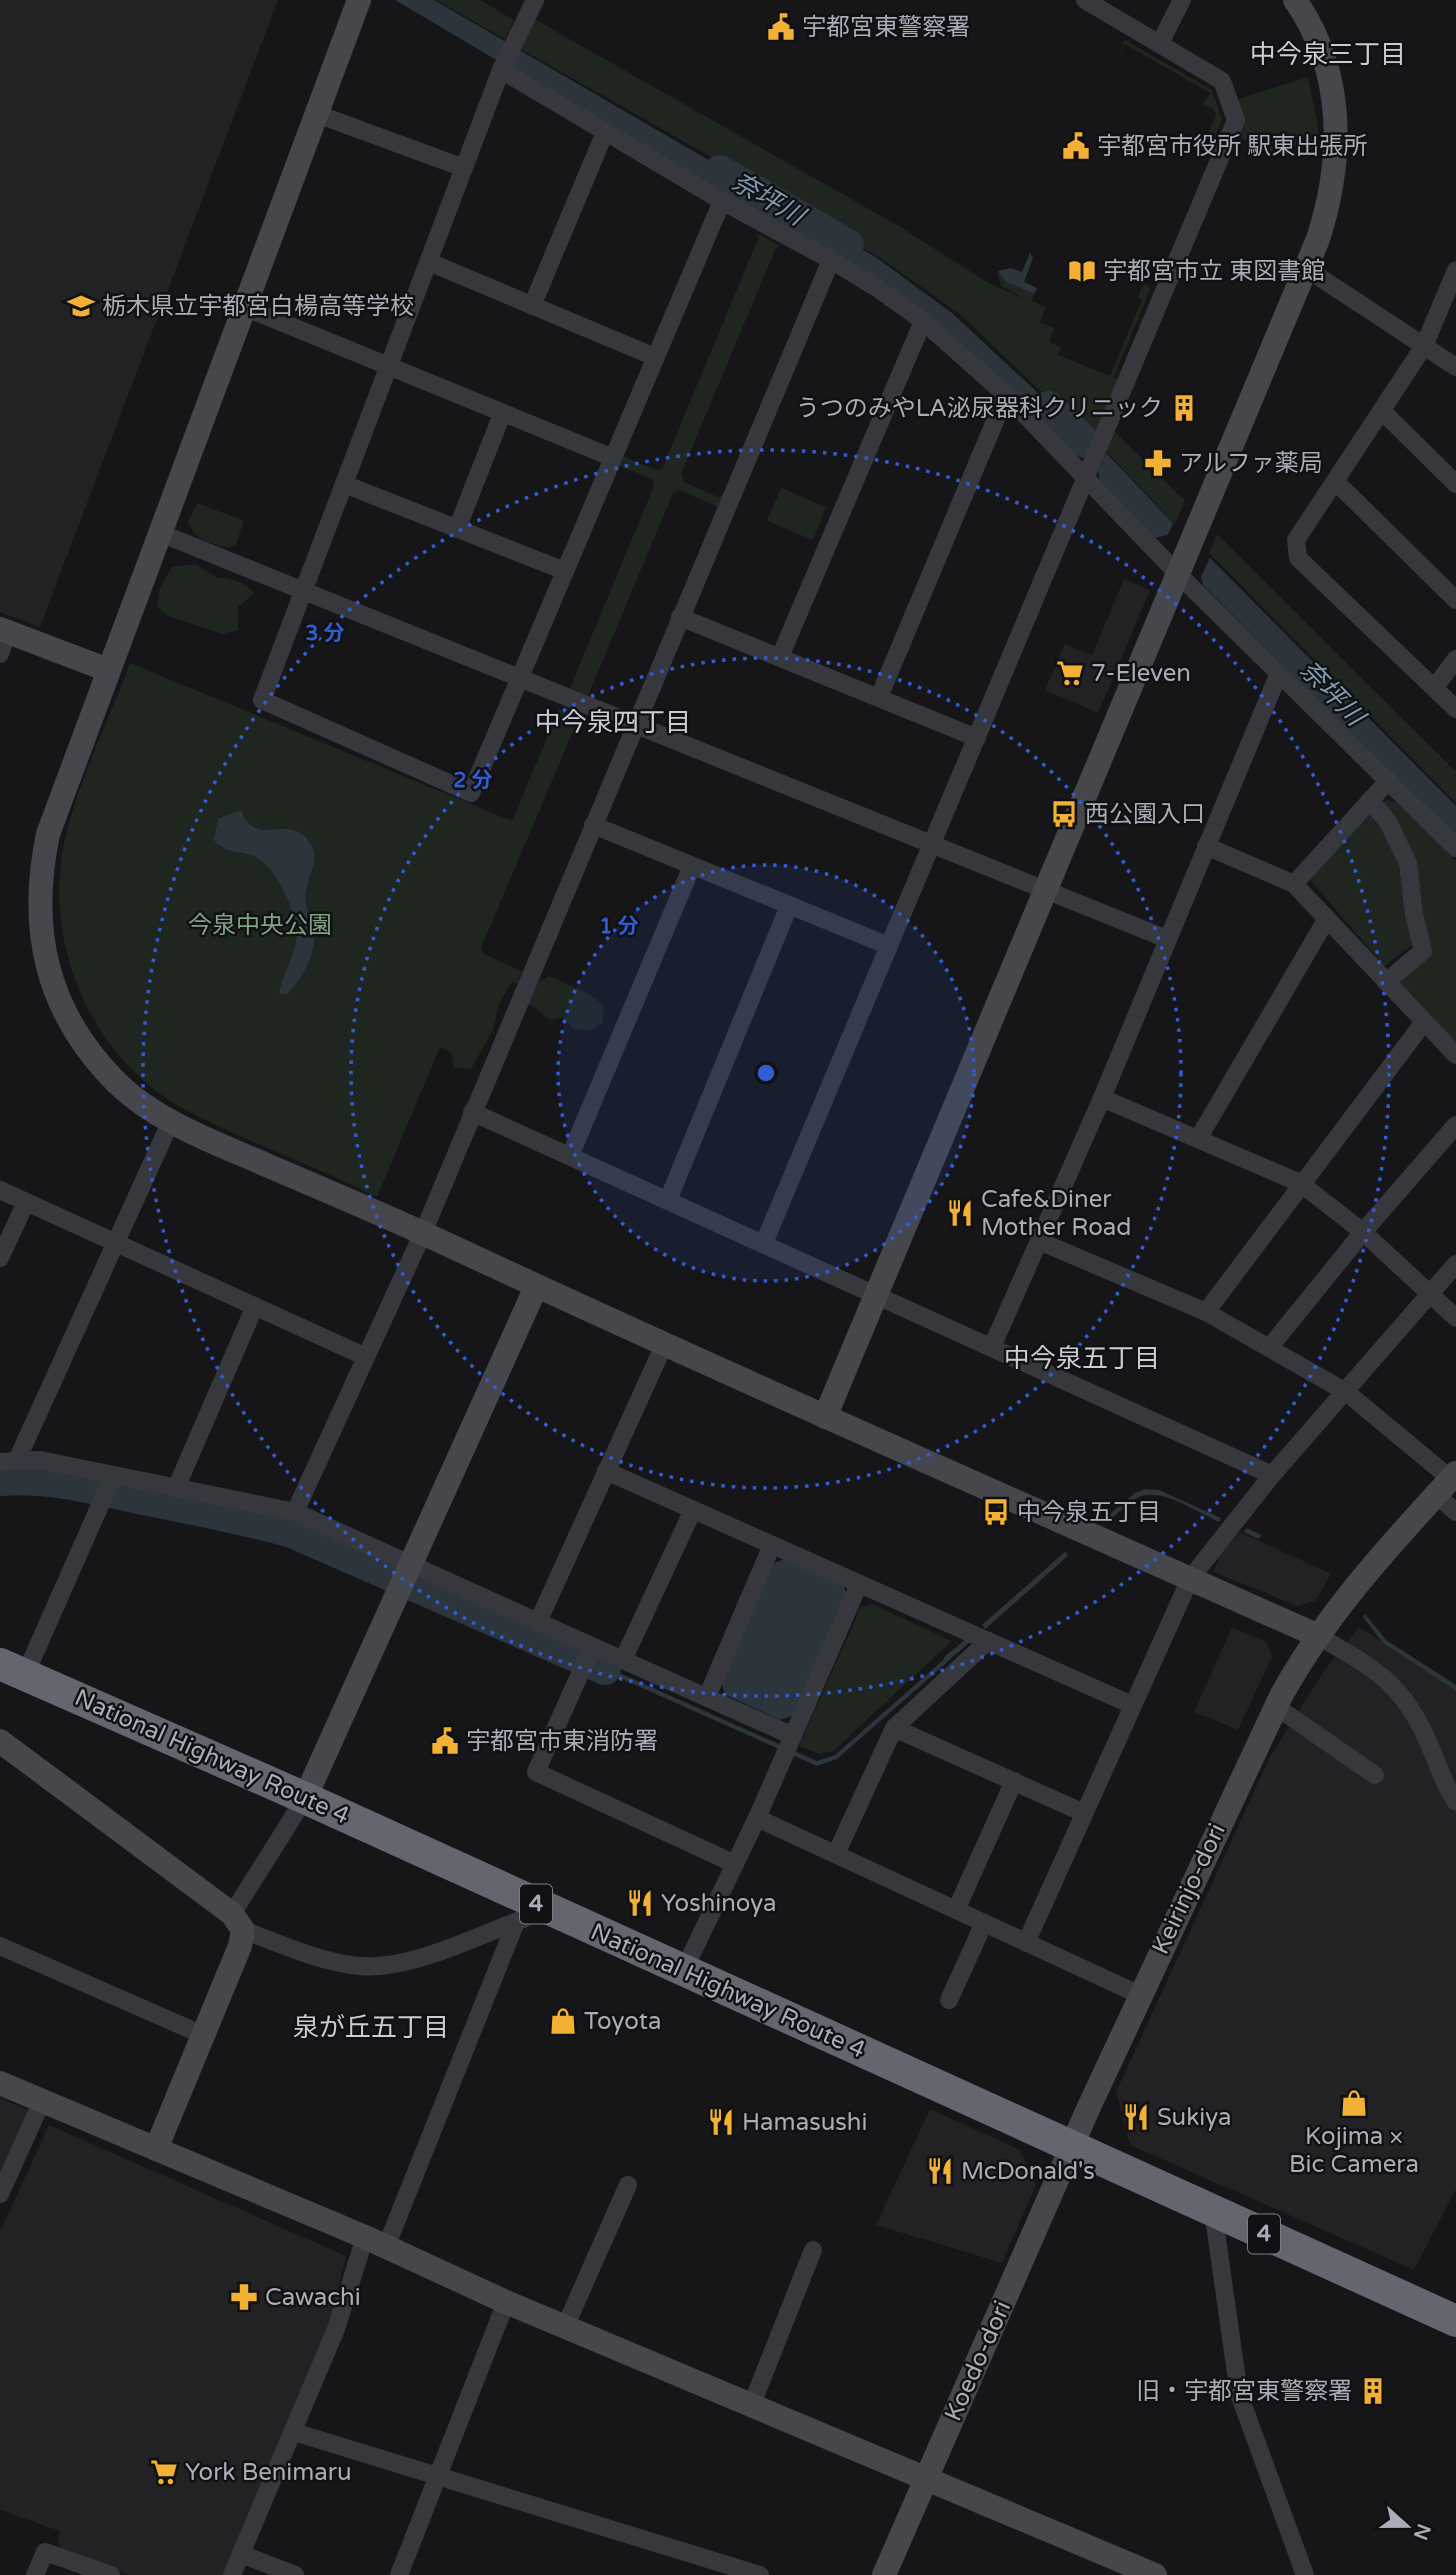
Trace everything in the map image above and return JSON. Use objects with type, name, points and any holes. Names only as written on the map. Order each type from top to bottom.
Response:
[{"type":"highway","name":"National Highway Route 4","points":[[13,1669],[305,1798],[528,1913],[683,1972],[1456,2320]]},
{"type":"street","points":[[359,0],[48,834],[40,870],[39,913],[44,963],[61,1007],[84,1044],[119,1085],[171,1121],[423,1233],[825,1418],[1316,1635],[1376,1669],[1406,1697],[1429,1743],[1444,1785],[1456,1802]]},
{"type":"street","points":[[536,0],[503,65],[262,700],[471,793],[611,457],[722,201]]},
{"type":"street","points":[[764,1243],[1236,120],[1222,81],[1084,0]]},
{"type":"street","points":[[1160,43],[1182,0]]},
{"type":"street","points":[[825,1418],[1047,891],[1177,573],[1307,269],[1332,191],[1338,129],[1335,96],[1325,62],[1316,36],[1295,0]]},
{"type":"street","points":[[503,65],[605,132],[877,288],[923,321],[1006,395],[1177,573],[1456,848]]},
{"type":"street","points":[[317,114],[464,168]]},
{"type":"street","points":[[533,306],[605,132]]},
{"type":"street","points":[[295,1512],[423,1233],[831,260]]},
{"type":"street","points":[[429,262],[655,357]]},
{"type":"street","points":[[1307,269],[1456,367]]},
{"type":"street","points":[[1456,270],[1424,346],[1383,412],[1296,540],[1297,558],[1456,709]]},
{"type":"street","points":[[244,307],[611,457]]},
{"type":"street","points":[[780,657],[923,321]]},
{"type":"street","points":[[879,697],[1006,395]]},
{"type":"street","points":[[1383,412],[1456,484]]},
{"type":"street","points":[[457,529],[502,414]]},
{"type":"street","points":[[1336,482],[1456,600]]},
{"type":"street","points":[[344,484],[565,570]]},
{"type":"street","points":[[160,533],[1167,939]]},
{"type":"street","points":[[680,617],[977,738]]},
{"type":"street","points":[[3,638],[108,670]]},
{"type":"street","points":[[1435,687],[1456,659]]},
{"type":"street","points":[[992,1347],[1102,1098],[1279,673]]},
{"type":"street","points":[[1294,884],[1388,780]]},
{"type":"street","points":[[1370,800],[1388,822],[1408,863],[1414,914],[1423,951],[1386,982]]},
{"type":"street","points":[[593,825],[889,946]]},
{"type":"street","points":[[1206,846],[1294,884],[1456,1055]]},
{"type":"street","points":[[570,1156],[692,866]]},
{"type":"street","points":[[668,1199],[789,906]]},
{"type":"street","points":[[1198,1139],[1326,920]]},
{"type":"street","points":[[1206,1312],[1424,1022]]},
{"type":"street","points":[[1102,1098],[1300,1184],[1363,1232],[1431,1292],[1456,1318]]},
{"type":"street","points":[[472,1112],[1272,1475]]},
{"type":"street","points":[[171,1121],[116,1243],[9,1461],[40,1460],[295,1512],[793,1736]]},
{"type":"street","points":[[1269,1348],[1363,1232],[1456,1125]]},
{"type":"street","points":[[0,1190],[366,1357]]},
{"type":"street","points":[[0,1258],[26,1202]]},
{"type":"street","points":[[1039,1241],[1206,1312],[1346,1392],[1447,1482],[1456,1512]]},
{"type":"street","points":[[1026,1943],[1190,1579],[1272,1475],[1456,1264]]},
{"type":"street","points":[[156,2149],[240,1946],[237,1922],[305,1798],[536,1287]]},
{"type":"street","points":[[176,1488],[255,1306]]},
{"type":"street","points":[[538,1622],[664,1345]]},
{"type":"street","points":[[606,1471],[1132,1705]]},
{"type":"street","points":[[13,1669],[113,1476]]},
{"type":"street","name":"Keirinjo-dori","points":[[1072,2147],[1275,1706],[1316,1635],[1373,1563],[1447,1482]]},
{"type":"street","points":[[623,1660],[693,1510]]},
{"type":"street","points":[[707,1698],[772,1545]]},
{"type":"street","points":[[683,1972],[757,1818],[859,1584]]},
{"type":"street","points":[[836,1854],[894,1728],[987,1641]]},
{"type":"street","points":[[593,1647],[536,1772],[735,1864]]},
{"type":"street","points":[[1275,1706],[1375,1775]]},
{"type":"street","points":[[894,1728],[1084,1812]]},
{"type":"street","points":[[0,1741],[237,1922],[326,1961],[362,1966],[405,1962],[528,1913]]},
{"type":"street","points":[[956,1910],[1014,1781]]},
{"type":"street","points":[[757,1818],[1140,1995]]},
{"type":"street","points":[[232,2575],[336,2329],[528,1913]]},
{"type":"street","points":[[949,2000],[984,1923]]},
{"type":"street","points":[[0,1946],[203,2035]]},
{"type":"street","points":[[0,2083],[376,2242],[506,2302],[1152,2574]]},
{"type":"street","points":[[0,2194],[42,2101]]},
{"type":"street","name":"Koedo-dori","points":[[884,2575],[1072,2147]]},
{"type":"street","points":[[565,2327],[628,2185]]},
{"type":"street","points":[[1213,2211],[1239,2394],[1305,2575]]},
{"type":"street","points":[[752,2404],[813,2250]]},
{"type":"street","points":[[399,2575],[506,2302]]},
{"type":"street","points":[[294,2432],[760,2575]]},
{"type":"street","points":[[35,2575],[45,2552],[111,2575]]},
{"type":"street","points":[[241,2554],[295,2575]]},
{"type":"shaded area","name":"栃木県立宇都宮白楊高等学校","points":[[0,0],[278,0],[40,627],[0,612]]},
{"type":"shaded area","points":[[1124,579],[1150,590],[1098,713],[1045,690],[1065,644],[1092,655]]},
{"type":"shaded area","points":[[1240,1532],[1331,1574],[1315,1601],[1297,1606],[1214,1572],[1220,1554]]},
{"type":"shaded area","points":[[1232,1627],[1266,1642],[1272,1656],[1238,1730],[1194,1712]]},
{"type":"shaded area","points":[[1359,1627],[1456,1691],[1456,2189],[1414,2270],[1130,2145],[1116,2092],[1270,1757],[1324,1671]]},
{"type":"shaded area","points":[[0,2098],[28,2110],[0,2172]]},
{"type":"shaded area","points":[[930,2109],[1020,2150],[1036,2185],[1002,2263],[876,2225]]},
{"type":"shaded area","points":[[49,2125],[346,2256],[329,2327],[225,2575],[130,2575],[62,2551],[58,2539],[60,2531],[0,2510],[0,2232]]},
{"type":"green space","points":[[436,0],[480,0],[514,20],[505,39]]},
{"type":"green space","points":[[534,19],[897,225],[990,284],[1028,300],[1001,286],[997,272],[1002,273],[1006,282],[1034,294],[1032,301],[1046,307],[1040,322],[1054,328],[1049,342],[1061,347],[1058,355],[1110,376],[1142,299],[1138,297],[1143,284],[1148,285],[1150,290],[1114,377],[1118,380],[1092,440],[961,315],[879,257],[812,217],[799,239],[750,210],[764,187],[521,49]]},
{"type":"green space","points":[[1125,40],[1212,90],[1222,119],[1213,141],[1206,138],[1216,115],[1214,109],[1203,104],[1210,93],[1125,44],[1119,56]]},
{"type":"green space","points":[[1308,77],[1318,127],[1318,154],[1288,143],[1281,156],[1232,134],[1235,100]]},
{"type":"green space","points":[[757,233],[780,246],[776,248],[681,474],[684,482],[718,497],[724,495],[717,511],[715,506],[679,490],[673,493],[588,696],[570,688],[654,486],[652,479],[621,466],[616,468],[623,453],[625,457],[656,470],[662,469],[758,239]]},
{"type":"green space","points":[[1114,431],[1185,501],[1175,524],[1106,451]]},
{"type":"green space","points":[[781,488],[826,507],[813,540],[767,521]]},
{"type":"green space","points":[[197,503],[244,521],[236,544],[229,548],[204,540],[195,533],[188,522]]},
{"type":"green space","points":[[1217,534],[1456,772],[1456,803],[1209,553]]},
{"type":"green space","points":[[196,564],[217,578],[242,583],[254,593],[238,607],[238,630],[222,634],[168,616],[157,606],[160,588],[172,567]]},
{"type":"green space","name":"今泉中央公園","points":[[130,663],[512,821],[559,709],[579,717],[481,948],[484,954],[522,971],[517,984],[512,982],[499,1003],[493,1030],[471,1069],[454,1068],[451,1054],[440,1047],[377,1197],[208,1121],[184,1109],[150,1086],[121,1057],[97,1024],[78,988],[66,948],[60,908],[60,867],[68,827],[81,785]]},
{"type":"green space","points":[[1388,800],[1401,805],[1456,861],[1456,1048],[1396,984],[1429,953],[1383,802]]},
{"type":"green space","points":[[1371,808],[1397,848],[1415,943],[1384,966],[1308,877]]},
{"type":"green space","points":[[549,976],[589,994],[604,1006],[602,1023],[590,1031],[573,1029],[563,1017],[550,1020],[528,1003],[535,984]]},
{"type":"green space","points":[[872,1604],[952,1641],[833,1751],[820,1754],[799,1746],[861,1607]]},
{"type":"water","points":[[395,0],[434,0],[760,190],[749,209]]},
{"type":"water","points":[[812,220],[877,258],[952,313],[1081,433],[1072,454],[977,359],[802,237]]},
{"type":"water","points":[[1030,253],[1033,258],[1024,282],[1037,288],[1034,294],[1006,282],[998,271],[1011,268],[1022,272]]},
{"type":"water","points":[[1106,453],[1173,523],[1168,535],[1154,538],[1100,481],[1098,472]]},
{"type":"water","points":[[1210,558],[1456,806],[1456,837],[1203,585],[1201,577]]},
{"type":"water","points":[[241,810],[254,827],[263,830],[291,829],[300,833],[308,840],[314,853],[305,895],[313,926],[314,945],[304,972],[287,994],[279,994],[296,943],[296,933],[295,921],[286,896],[266,864],[252,855],[224,848],[214,840],[218,819]]},
{"type":"water","points":[[1146,1489],[1159,1490],[1221,1518],[1219,1522],[1166,1497],[1144,1495],[1124,1507],[1109,1521],[1105,1518],[1135,1493]]},
{"type":"water","points":[[124,1493],[290,1530],[376,1567],[374,1572],[288,1533],[123,1497]]},
{"type":"water","points":[[787,1558],[842,1583],[847,1594],[794,1715],[780,1720],[726,1695],[721,1683],[772,1564]]},
{"type":"water","points":[[1057,1559],[1061,1562],[985,1629],[982,1625]]},
{"type":"water","points":[[439,1591],[562,1648],[560,1652],[437,1596]]},
{"type":"water","points":[[1365,1614],[1386,1640],[1456,1685],[1456,1691],[1383,1643],[1363,1617]]},
{"type":"water","points":[[949,1655],[951,1659],[837,1759],[817,1766],[604,1671],[606,1667],[817,1761],[835,1755]]},
{"type":"waterway","name":"奈坪川","points":[[720,171],[848,245]]},
{"type":"waterway","name":"奈坪川","points":[[1048,407],[1085,442]]},
{"type":"waterway","points":[[0,1480],[70,1484],[216,1513],[292,1532],[605,1669]]},
{"type":"waterway","points":[[1247,1531],[1258,1536]]},
{"type":"waterway","points":[[1054,1565],[1065,1555]]},
{"type":"waterway","points":[[946,1659],[971,1638]]},
{"type":"place","name":"宇都宮東警察署","points":[[781,27]]},
{"type":"place","name":"宇都宮市役所 駅東出張所","points":[[1076,146]]},
{"type":"place","name":"宇都宮市立 東図書館","points":[[1082,271]]},
{"type":"place","name":"栃木県立宇都宮白楊高等学校","points":[[81,306]]},
{"type":"place","name":"うつのみやLA泌尿器科クリニック","points":[[1184,408]]},
{"type":"place","name":"アルファ薬局","points":[[1158,463]]},
{"type":"place","name":"7-Eleven","points":[[1070,673]]},
{"type":"place","name":"西公園入口","points":[[1064,814]]},
{"type":"place","name":"Cafe&Diner Mother Road","points":[[960,1213]]},
{"type":"place","name":"中今泉五丁目","points":[[996,1512]]},
{"type":"place","name":"宇都宮市東消防署","points":[[445,1741]]},
{"type":"place","name":"Yoshinoya","points":[[640,1903]]},
{"type":"place","name":"Toyota","points":[[563,2021]]},
{"type":"place","name":"Kojima × Bic Camera","points":[[1354,2103]]},
{"type":"place","name":"Sukiya","points":[[1136,2117]]},
{"type":"place","name":"Hamasushi","points":[[721,2122]]},
{"type":"place","name":"McDonald's","points":[[940,2171]]},
{"type":"place","name":"Cawachi","points":[[244,2297]]},
{"type":"place","name":"旧・宇都宮東警察署","points":[[1373,2391]]},
{"type":"place","name":"York Benimaru","points":[[164,2472]]},
{"type":"district","name":"中今泉三丁目","points":[[1328,54]]},
{"type":"district","name":"中今泉四丁目","points":[[613,722]]},
{"type":"district","name":"中今泉五丁目","points":[[1082,1358]]},
{"type":"district","name":"泉が丘五丁目","points":[[371,2027]]}]
